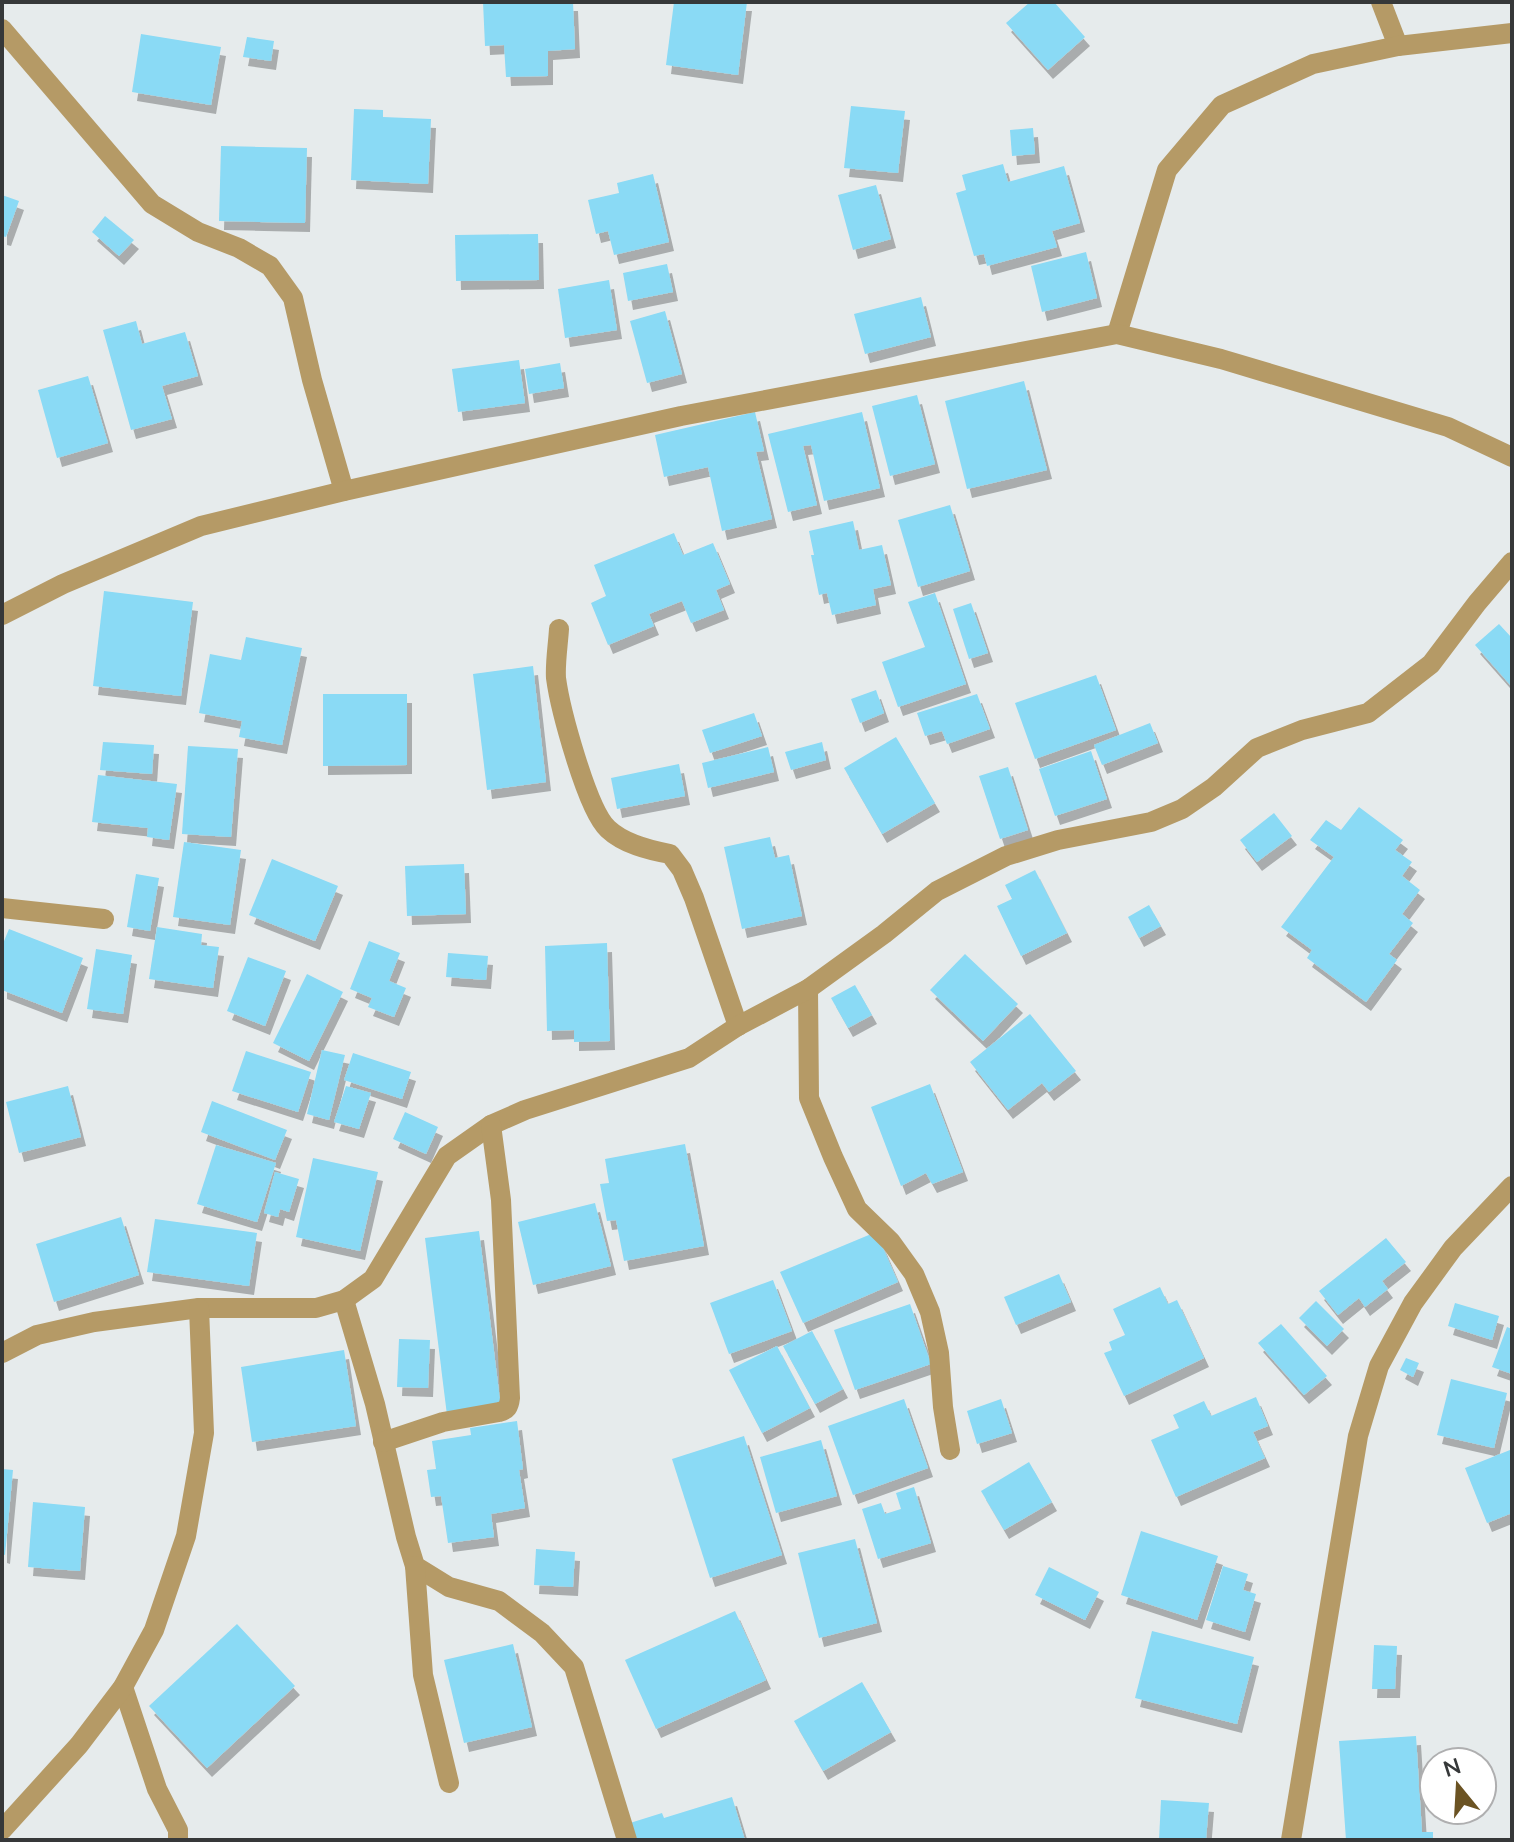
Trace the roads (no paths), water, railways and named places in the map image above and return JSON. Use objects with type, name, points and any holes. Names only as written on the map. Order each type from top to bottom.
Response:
[{"type":"street","points":[[1381,2],[1398,46]]},
{"type":"street","points":[[2,29],[152,204],[198,232],[239,248],[270,266],[293,298],[312,380],[344,491]]},
{"type":"street","points":[[1117,334],[1167,170],[1222,105],[1313,64],[1398,46],[1512,33]]},
{"type":"street","points":[[2,615],[63,584],[201,526],[681,416],[1117,334],[1221,359],[1448,427],[1512,457]]},
{"type":"street","points":[[2,1353],[37,1335],[94,1322],[199,1308],[316,1308],[344,1300],[373,1279],[447,1156],[491,1125],[525,1110],[689,1058],[738,1026],[808,989],[937,891],[1006,856],[1058,840],[1151,822],[1182,809],[1214,787],[1257,748],[1302,730],[1368,713],[1431,664],[1512,562]]},
{"type":"street","points":[[559,629],[556,676],[566,725],[593,809],[606,827],[621,838],[651,851],[670,854],[682,870],[738,1026]]},
{"type":"street","points":[[2,908],[104,919]]},
{"type":"street","points":[[808,989],[809,1098],[857,1209],[891,1242],[914,1274],[930,1312],[939,1353],[950,1450]]},
{"type":"street","points":[[383,1442],[443,1422],[499,1412],[509,1406],[501,1200],[491,1125]]},
{"type":"street","points":[[1291,1840],[1358,1436],[1379,1366],[1413,1303],[1453,1248],[1512,1186]]},
{"type":"street","points":[[344,1300],[375,1404],[415,1566],[423,1675],[449,1783]]},
{"type":"street","points":[[2,1830],[79,1745],[123,1687],[154,1630],[186,1536],[204,1433],[199,1308]]},
{"type":"street","points":[[415,1566],[449,1587],[499,1601],[542,1633],[574,1667],[627,1840]]},
{"type":"street","points":[[123,1687],[157,1789],[178,1830],[178,1840]]}]
